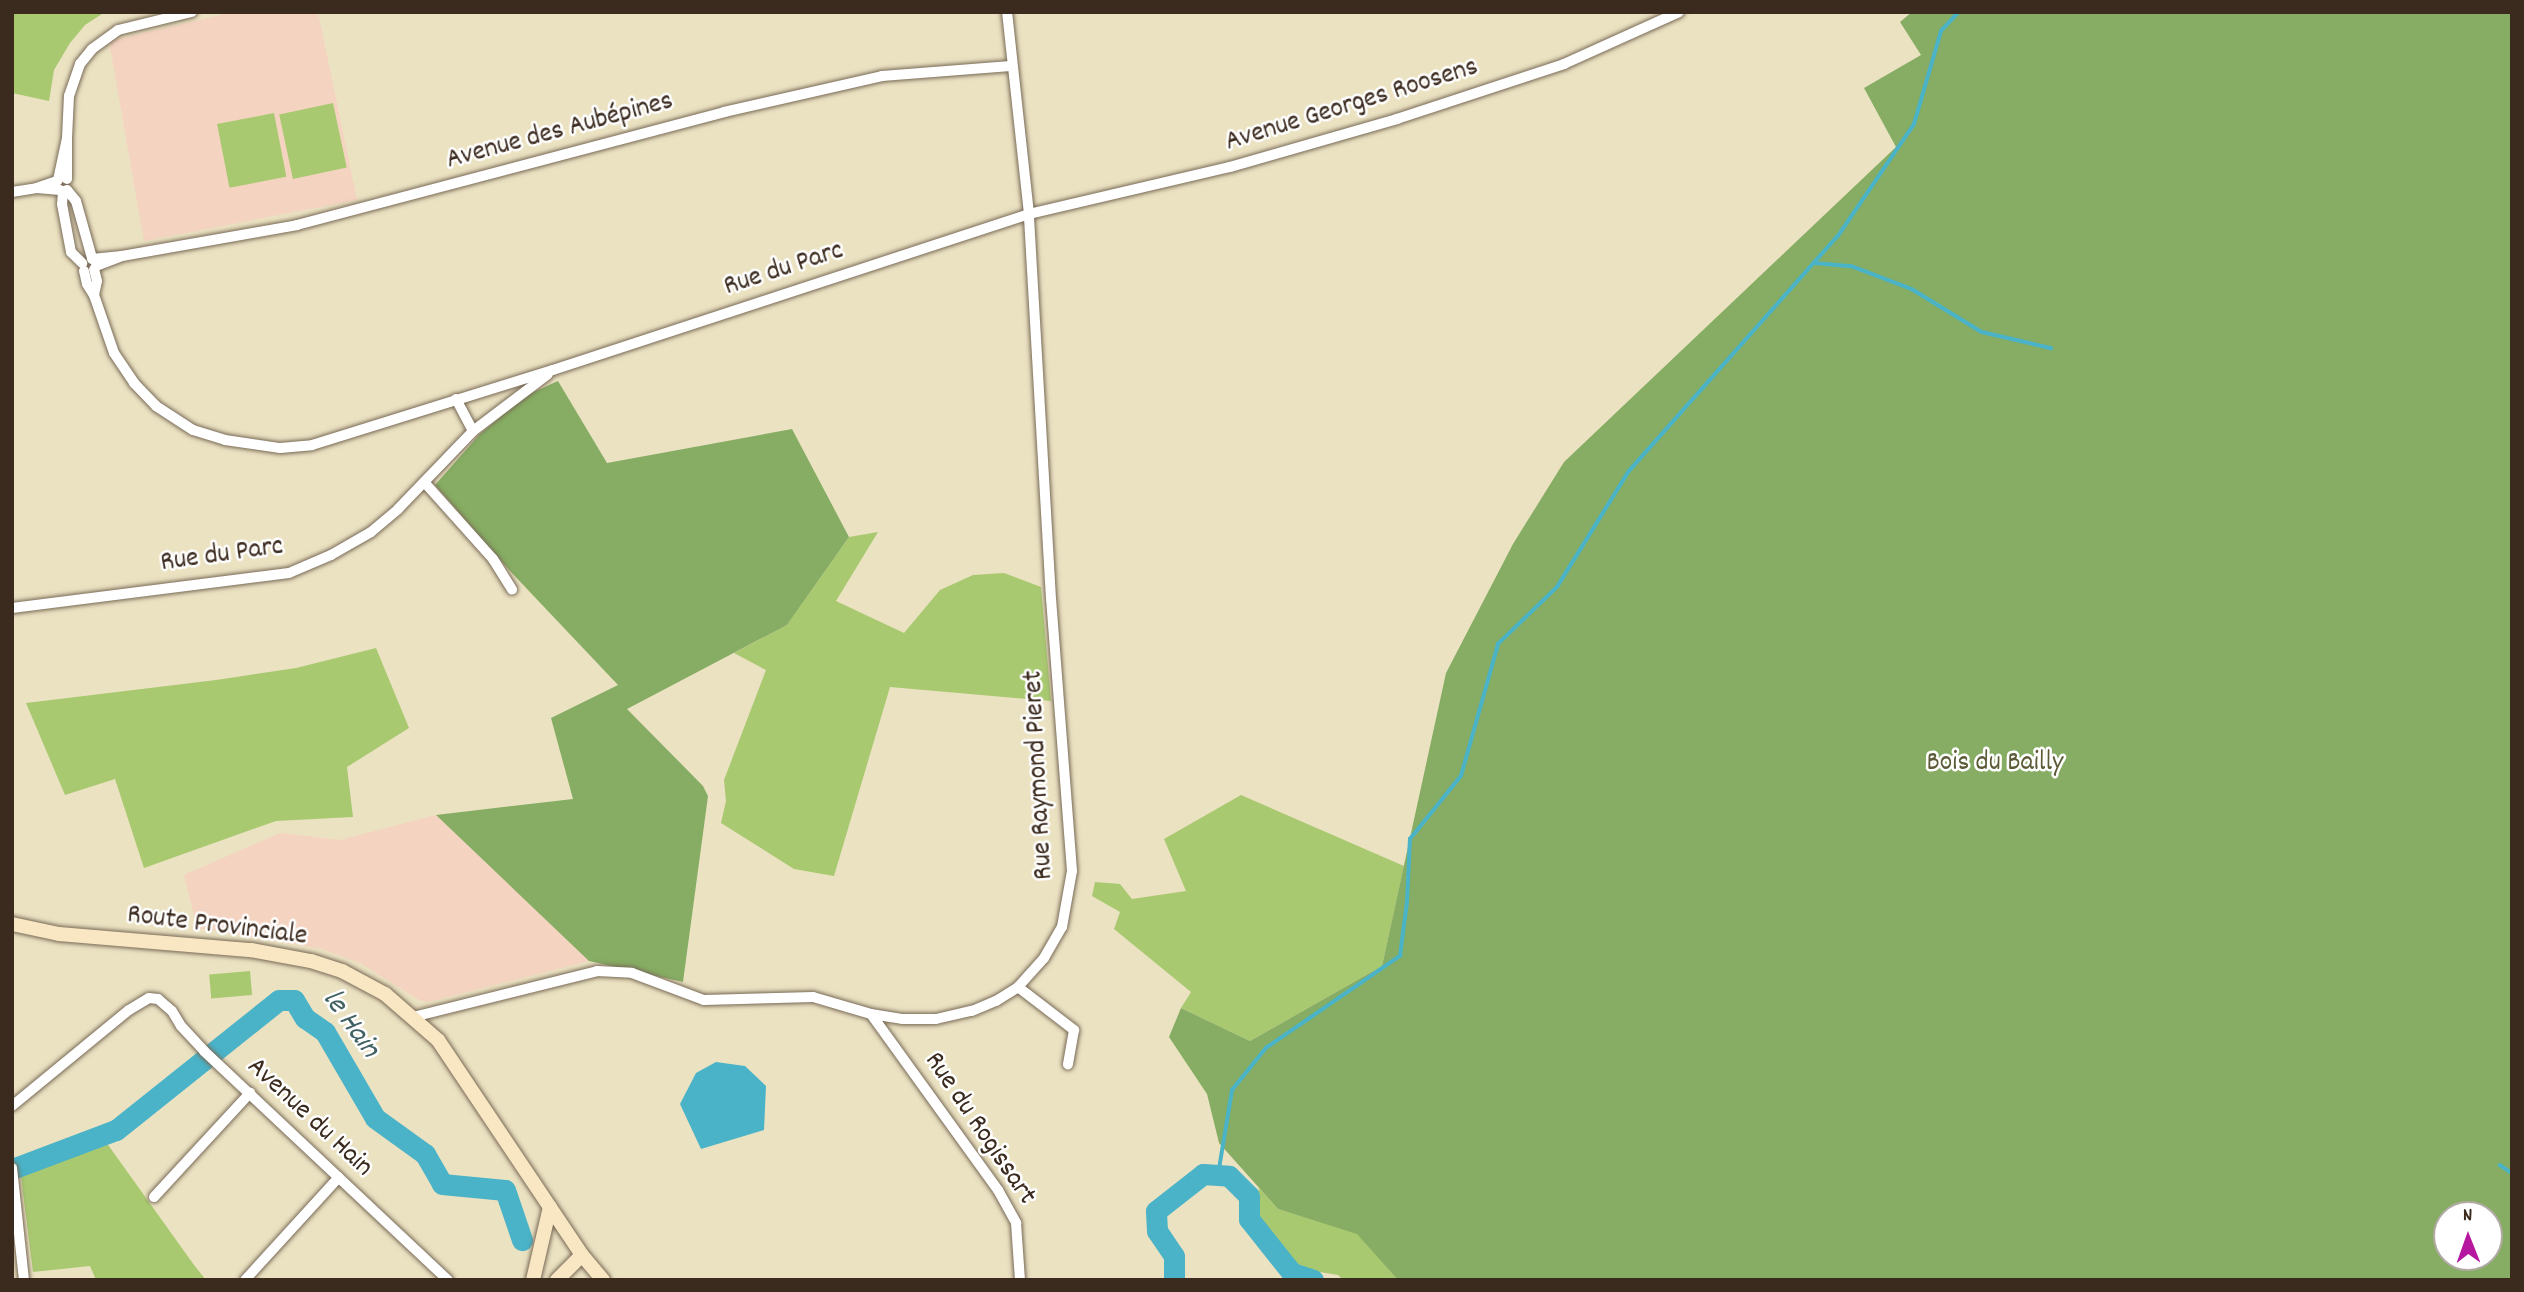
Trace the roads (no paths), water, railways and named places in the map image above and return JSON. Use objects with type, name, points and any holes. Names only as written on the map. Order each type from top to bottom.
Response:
[{"type":"main road","name":"Route Provinciale","points":[[12,924],[59,934],[251,950],[311,961],[342,971],[385,994],[438,1040],[582,1255],[603,1280]]},
{"type":"main road","points":[[533,1280],[550,1207]]},
{"type":"main road","points":[[557,1280],[582,1255]]},
{"type":"street","points":[[90,264],[71,252],[62,204],[69,96],[80,64],[92,49],[118,30],[192,12]]},
{"type":"street","name":"Rue Raymond Pieret","points":[[413,1017],[597,971],[632,973],[704,1000],[813,997],[871,1014],[902,1019],[936,1019],[972,1011],[996,1001],[1018,987],[1044,958],[1062,927],[1072,871],[1051,599],[1029,214],[1007,12]]},
{"type":"street","name":"Avenue Georges Roosens","points":[[1029,214],[1230,167],[1397,120],[1564,64],[1679,12]]},
{"type":"street","name":"Avenue des Aubépines","points":[[90,264],[297,225],[710,116],[881,76],[1011,66]]},
{"type":"street","points":[[12,192],[62,185]]},
{"type":"street","points":[[62,185],[76,201],[90,264]]},
{"type":"street","name":"Rue du Parc","points":[[90,264],[87,284],[94,295],[114,353],[134,383],[156,405],[193,430],[225,440],[280,448],[312,445],[553,370],[1029,214]]},
{"type":"street","name":"Rue du Parc","points":[[12,608],[289,573],[331,555],[371,532],[425,483],[474,430],[553,370]]},
{"type":"street","points":[[456,400],[474,430]]},
{"type":"street","points":[[425,483],[493,559],[512,589]]},
{"type":"street","points":[[1018,987],[1074,1030],[1068,1064]]},
{"type":"street","name":"Avenue du Hain","points":[[12,1106],[139,1002],[158,999],[172,1011],[181,1026],[216,1063],[448,1280]]},
{"type":"street","name":"Rue du Rogissart","points":[[871,1014],[998,1190],[1016,1223],[1020,1280]]},
{"type":"street","points":[[154,1197],[250,1093]]},
{"type":"street","points":[[12,1168],[24,1280]]},
{"type":"street","points":[[244,1280],[339,1177]]},
{"type":"water","points":[[716,1062],[745,1066],[766,1086],[764,1130],[701,1149],[680,1104],[696,1073]]},
{"type":"waterway","points":[[1218,1175],[1232,1090],[1266,1048],[1400,956],[1407,902],[1410,839],[1461,776],[1498,644],[1557,587],[1629,471],[1838,236],[1914,124],[1941,31],[1959,12]]},
{"type":"waterway","points":[[1814,263],[1851,266],[1912,289],[1982,332],[2051,348]]},
{"type":"waterway","name":"le Hain","points":[[12,1169],[116,1130],[279,1000],[294,1000],[305,1018],[325,1032],[375,1118],[425,1154],[442,1184],[505,1190],[522,1240]]},
{"type":"waterway","points":[[2500,1165],[2512,1173]]},
{"type":"waterway","name":"le Hain","points":[[1174,1280],[1174,1256],[1157,1231],[1156,1211],[1203,1174],[1229,1176],[1249,1196],[1249,1219],[1292,1273],[1313,1280]]},
{"type":"park label","name":"Bois du Bailly","points":[[1995,764]]}]
